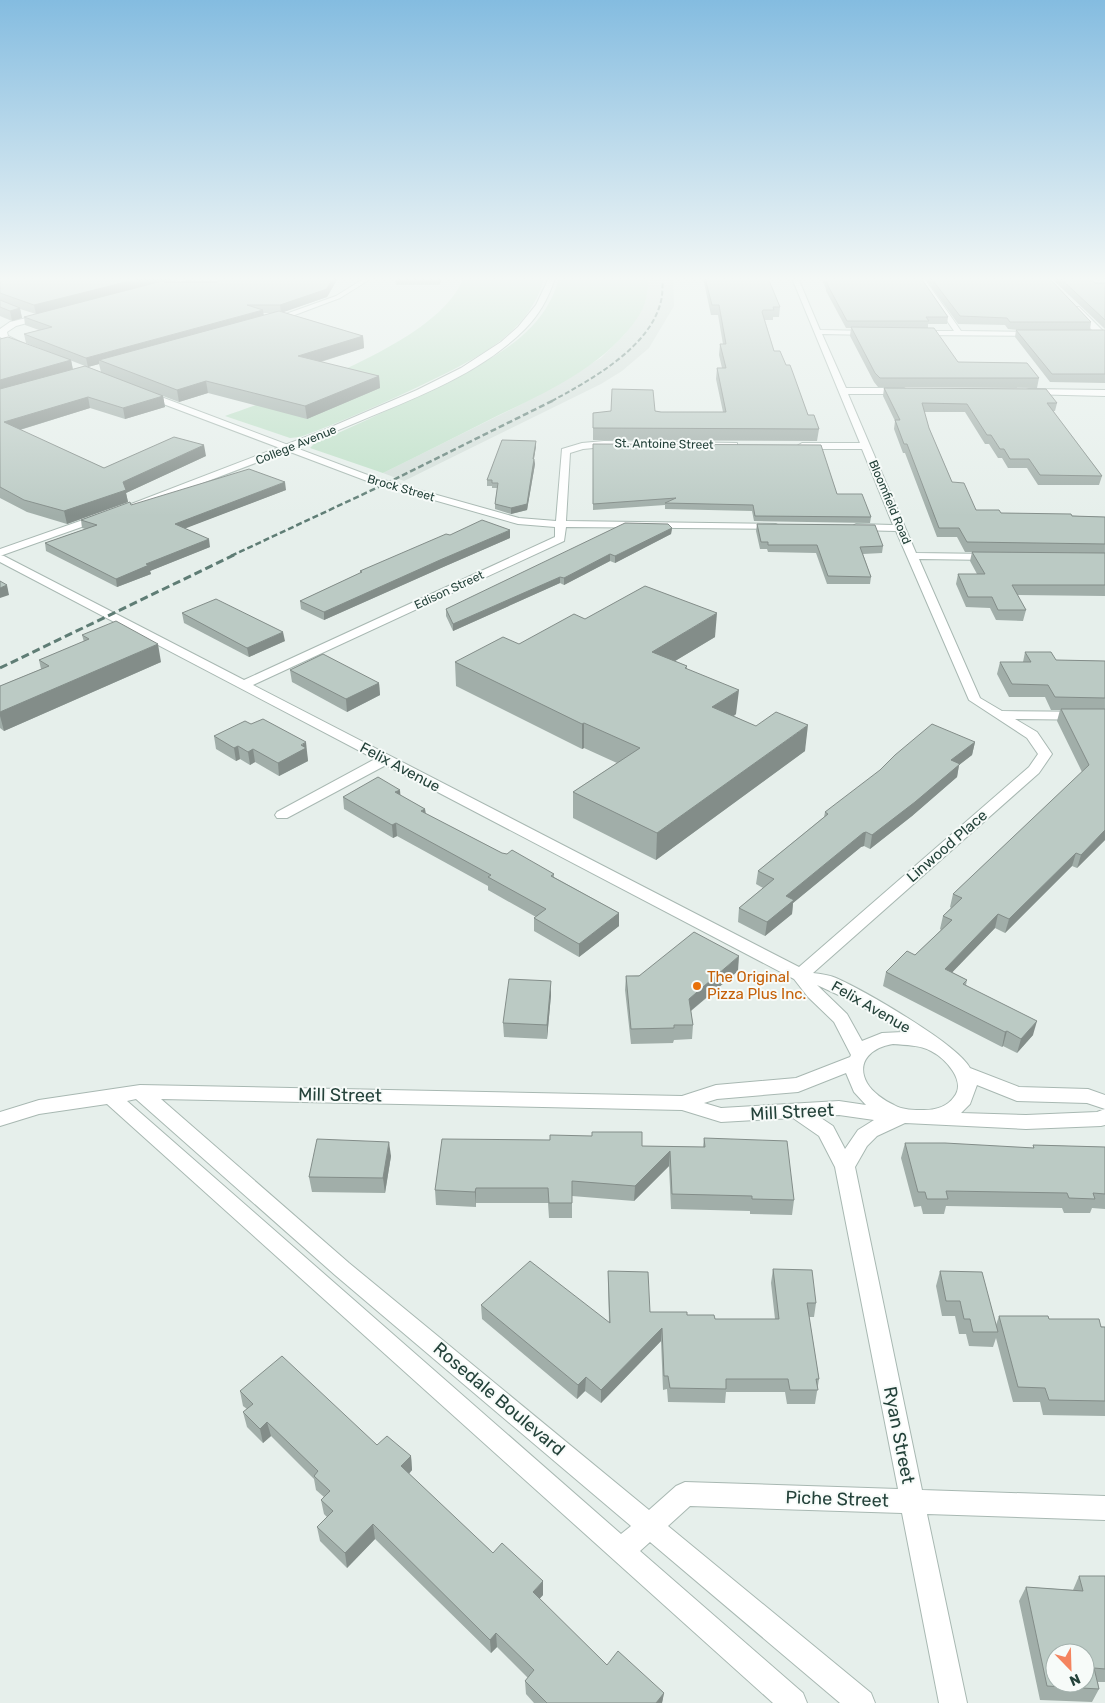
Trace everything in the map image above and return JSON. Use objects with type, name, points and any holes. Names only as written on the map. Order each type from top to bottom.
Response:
[{"type":"street","name":"College Avenue","points":[[0,553],[286,449],[394,404],[484,357]]},
{"type":"street","name":"Bloomfield Road","points":[[829,357],[975,700],[999,715]]},
{"type":"street","points":[[843,391],[916,392]]},
{"type":"street","name":"Brock Street","points":[[140,392],[286,449],[370,479],[537,524],[783,527]]},
{"type":"street","points":[[1018,392],[1105,393]]},
{"type":"street","name":"St. Antoine Street","points":[[582,446],[604,444],[742,445]]},
{"type":"street","name":"Edison Street","points":[[243,684],[560,539],[565,451],[582,446]]},
{"type":"street","points":[[791,446],[866,446]]},
{"type":"street","points":[[843,527],[900,528]]},
{"type":"street","points":[[913,556],[1005,557]]},
{"type":"street","name":"Felix Avenue","points":[[0,558],[800,976],[829,982],[866,1001],[938,1048]]},
{"type":"street","points":[[999,715],[1105,716]]},
{"type":"street","name":"Linwood Place","points":[[800,976],[1034,770],[1045,754],[1032,735],[999,715]]},
{"type":"street","points":[[282,816],[386,759]]},
{"type":"street","name":"Felix Avenue","points":[[800,976],[814,993],[841,1018],[858,1058]]},
{"type":"street","points":[[927,1119],[953,1111],[962,1104],[967,1095],[968,1084],[965,1073],[958,1063],[938,1048],[913,1039],[900,1038],[876,1042],[866,1048],[858,1058],[855,1072],[857,1083],[864,1094],[875,1104],[889,1112],[904,1117],[927,1119],[1026,1122],[1101,1119],[1105,1116]]},
{"type":"street","name":"Mill Street","points":[[0,1118],[39,1107],[140,1092],[682,1102],[716,1092],[798,1085],[858,1058]]},
{"type":"street","points":[[965,1073],[1017,1094],[1088,1096],[1105,1102]]},
{"type":"street","name":"Rosedale Boulevard","points":[[140,1092],[342,1268],[861,1703]]},
{"type":"street","name":"Rosedale Boulevard","points":[[110,1096],[793,1703]]},
{"type":"street","name":"Mill Street","points":[[682,1102],[721,1116],[839,1108],[904,1117]]},
{"type":"street","name":"Ryan Street","points":[[798,1112],[826,1131],[845,1167],[954,1703]]},
{"type":"street","points":[[845,1167],[863,1135],[880,1124],[904,1117]]},
{"type":"street","name":"Piche Street","points":[[621,1551],[685,1494],[1105,1508]]},
{"type":"shaded area","points":[[638,357],[622,371],[601,384],[404,481],[383,473],[522,404],[601,358]]},
{"type":"green space","points":[[369,357],[476,357],[363,412],[300,437],[290,438],[225,416],[321,380]]},
{"type":"green space","points":[[492,357],[600,357],[571,378],[530,400],[383,473],[310,448],[314,444],[428,391]]},
{"type":"building","points":[[0,357],[64,357],[71,360],[0,380]]},
{"type":"building","points":[[108,357],[304,357],[379,376],[305,406],[206,381],[177,390],[99,360]]},
{"type":"building","points":[[723,357],[783,357],[786,365],[790,365],[808,415],[814,415],[819,429],[593,428],[593,413],[611,411],[612,389],[653,390],[655,411],[726,412],[717,368],[726,368]]},
{"type":"building","points":[[867,357],[955,357],[958,362],[1027,363],[1039,378],[880,378],[875,373]]},
{"type":"building","points":[[1038,357],[1105,357],[1105,374],[1052,374]]},
{"type":"building","points":[[85,366],[163,396],[123,408],[88,397],[4,422],[104,468],[174,437],[204,445],[123,482],[126,490],[64,511],[24,500],[0,487],[0,389]]},
{"type":"building","points":[[884,388],[1046,389],[1057,403],[1047,403],[1102,476],[1040,475],[1029,459],[1010,459],[1004,449],[1000,449],[991,435],[987,435],[967,404],[922,403],[929,428],[952,482],[964,483],[976,510],[999,510],[1001,513],[1071,514],[1072,516],[1105,517],[1105,544],[967,542],[959,528],[939,528],[907,444],[904,444],[895,420],[900,420]]},
{"type":"building","points":[[502,440],[536,441],[527,504],[511,508],[495,504],[498,483],[492,483],[492,480],[487,480]]},
{"type":"building","points":[[593,444],[821,445],[837,494],[862,494],[871,517],[755,516],[753,505],[665,503],[676,498],[593,504]]},
{"type":"building","points":[[249,469],[285,482],[175,524],[209,539],[146,564],[149,565],[116,579],[45,543],[97,525],[81,520],[130,502],[131,505]]},
{"type":"building","points":[[482,520],[510,530],[324,612],[300,601],[362,572],[360,571]]},
{"type":"building","points":[[625,523],[668,524],[672,528],[615,556],[610,554],[564,578],[560,577],[453,624],[446,609]]},
{"type":"building","points":[[757,524],[875,525],[883,546],[860,547],[871,577],[828,576],[817,545],[768,545],[768,542],[761,542]]},
{"type":"building","points":[[972,552],[1105,553],[1105,585],[1012,585],[1026,610],[998,610],[992,597],[968,597],[958,574],[985,574]]},
{"type":"building","points":[[0,581],[7,585],[0,588]]},
{"type":"building","points":[[645,586],[717,613],[652,652],[739,690],[712,707],[756,726],[776,712],[808,725],[657,833],[573,792],[640,748],[584,723],[582,724],[455,662],[503,637],[519,644],[574,614],[585,619]]},
{"type":"building","points":[[216,599],[283,632],[247,648],[182,613]]},
{"type":"building","points":[[116,621],[158,644],[0,712],[0,686],[49,666],[39,660],[89,639],[82,635]]},
{"type":"building","points":[[1025,652],[1051,652],[1056,660],[1105,661],[1105,698],[1055,697],[1048,685],[1012,684],[1000,662],[1031,662]]},
{"type":"building","points":[[323,654],[379,683],[346,699],[290,670]]},
{"type":"building","points":[[1061,709],[1105,709],[1105,830],[1081,855],[1076,853],[1009,919],[998,914],[945,969],[967,980],[963,984],[1037,1021],[1021,1039],[886,972],[907,951],[915,955],[952,920],[943,916],[962,898],[953,894],[1089,765]]},
{"type":"building","points":[[263,719],[306,742],[301,745],[306,748],[278,763],[253,749],[248,752],[238,746],[234,748],[214,736],[245,721],[251,724]]},
{"type":"building","points":[[932,724],[975,742],[951,760],[960,764],[872,835],[866,832],[863,833],[786,896],[794,900],[767,922],[739,908],[774,879],[758,871],[828,814],[825,812],[880,770]]},
{"type":"building","points":[[378,777],[400,790],[395,792],[425,809],[421,811],[502,853],[507,854],[512,850],[554,874],[551,876],[619,913],[579,944],[534,918],[546,909],[488,877],[491,875],[396,823],[392,825],[343,797]]},
{"type":"building","points":[[694,932],[739,956],[689,999],[693,1025],[674,1025],[674,1028],[631,1029],[626,976],[639,976]]},
{"type":"building","points":[[509,979],[551,981],[547,1025],[503,1023]]},
{"type":"building","points":[[592,1132],[642,1132],[642,1146],[705,1147],[704,1138],[787,1141],[794,1200],[752,1199],[752,1196],[672,1194],[670,1151],[635,1186],[572,1181],[572,1203],[549,1203],[548,1188],[476,1188],[475,1192],[435,1190],[442,1139],[550,1140],[550,1135],[592,1136]]},
{"type":"building","points":[[317,1139],[389,1142],[383,1178],[309,1177]]},
{"type":"building","points":[[905,1143],[945,1143],[1034,1148],[1033,1145],[1105,1147],[1105,1194],[1093,1193],[1095,1199],[1069,1198],[1067,1193],[946,1191],[948,1199],[927,1199],[925,1192],[918,1192]]},
{"type":"building","points":[[530,1261],[610,1323],[608,1271],[648,1272],[650,1312],[687,1312],[687,1315],[714,1315],[715,1319],[779,1319],[773,1269],[812,1270],[816,1303],[807,1303],[819,1379],[816,1379],[818,1390],[790,1390],[788,1379],[726,1379],[726,1389],[670,1388],[668,1376],[664,1376],[662,1328],[601,1390],[586,1377],[578,1385],[481,1305]]},
{"type":"building","points":[[940,1271],[982,1272],[998,1332],[973,1332],[970,1319],[964,1319],[960,1301],[946,1301]]},
{"type":"building","points":[[999,1316],[1099,1319],[1101,1327],[1105,1327],[1105,1401],[1049,1400],[1045,1388],[1018,1387]]},
{"type":"building","points":[[282,1356],[377,1445],[387,1436],[411,1456],[401,1466],[493,1553],[502,1543],[543,1581],[533,1592],[607,1665],[618,1651],[664,1693],[656,1703],[547,1703],[525,1681],[534,1670],[496,1633],[490,1640],[373,1524],[345,1553],[317,1527],[333,1511],[321,1500],[330,1491],[314,1476],[318,1471],[267,1422],[260,1429],[243,1412],[253,1404],[240,1391]]},
{"type":"building","points":[[1079,1576],[1105,1576],[1105,1669],[1095,1668],[1095,1643],[1045,1643],[1045,1677],[1026,1587],[1083,1591]]},
{"type":"building","points":[[1095,1672],[1099,1689],[1095,1689]]},
{"type":"railway","points":[[552,401],[600,373],[621,357]]},
{"type":"railway","points":[[231,556],[385,484],[552,401]]},
{"type":"railway","points":[[0,668],[234,555]]},
{"type":"place","name":"The Original Pizza Plus Inc.","points":[[697,986]]}]
